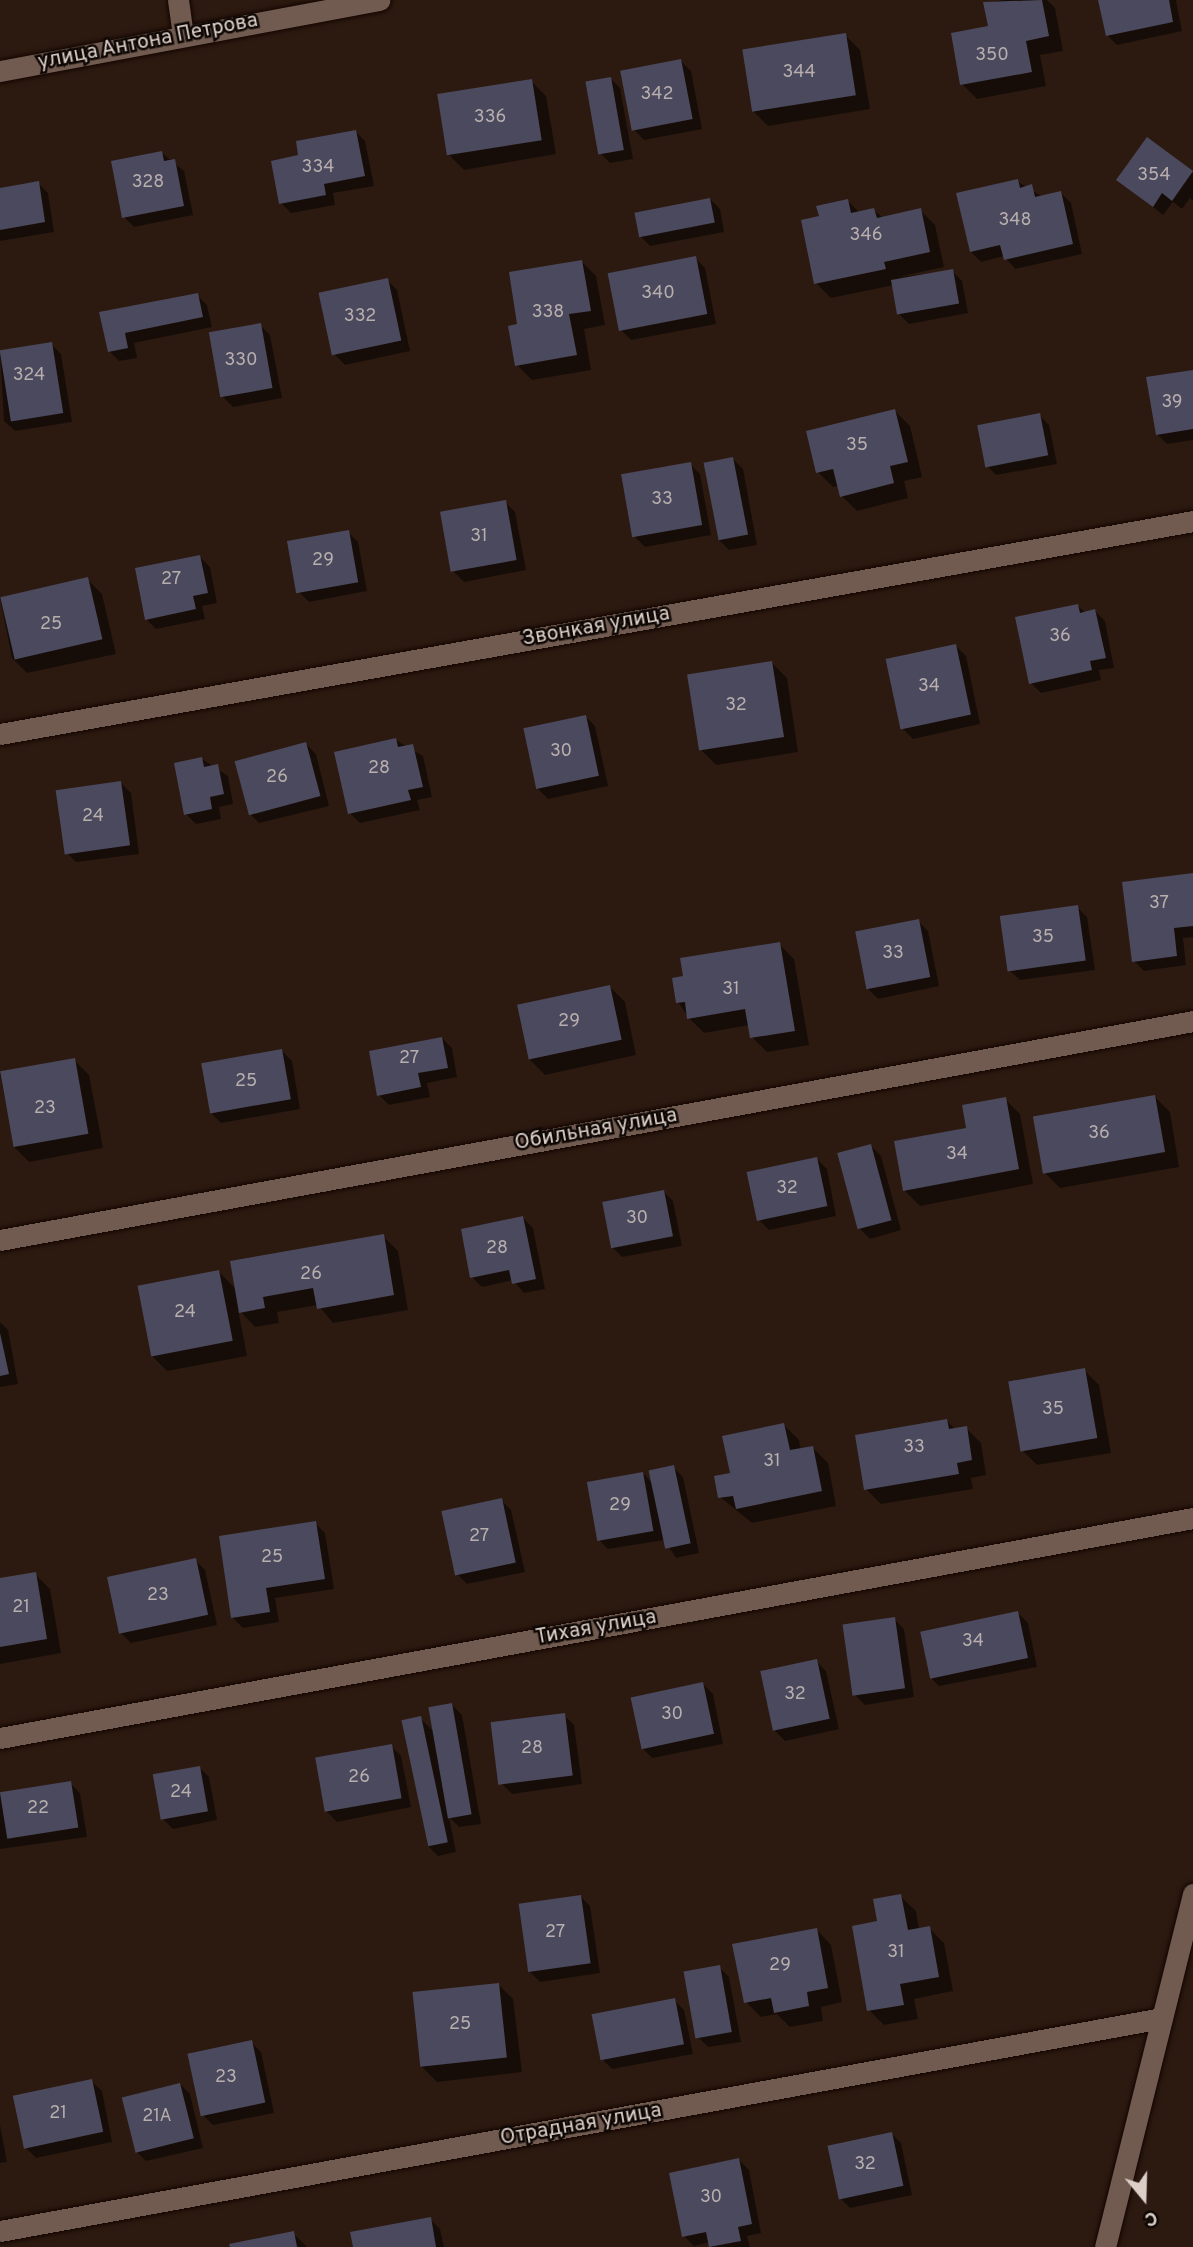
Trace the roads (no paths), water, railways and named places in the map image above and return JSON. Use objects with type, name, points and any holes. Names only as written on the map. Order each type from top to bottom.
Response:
[{"type":"street","points":[[178,0],[183,35]]},
{"type":"street","name":"улица Антона Петрова","points":[[0,71],[379,0]]},
{"type":"street","name":"Звонкая улица","points":[[0,734],[1193,521]]},
{"type":"street","name":"Обильная улица","points":[[0,1240],[1193,1021]]},
{"type":"street","name":"Тихая улица","points":[[0,1738],[1193,1518]]},
{"type":"street","points":[[1105,2247],[1193,1894]]},
{"type":"street","name":"Отрадная улица","points":[[0,2231],[1162,2018]]}]
